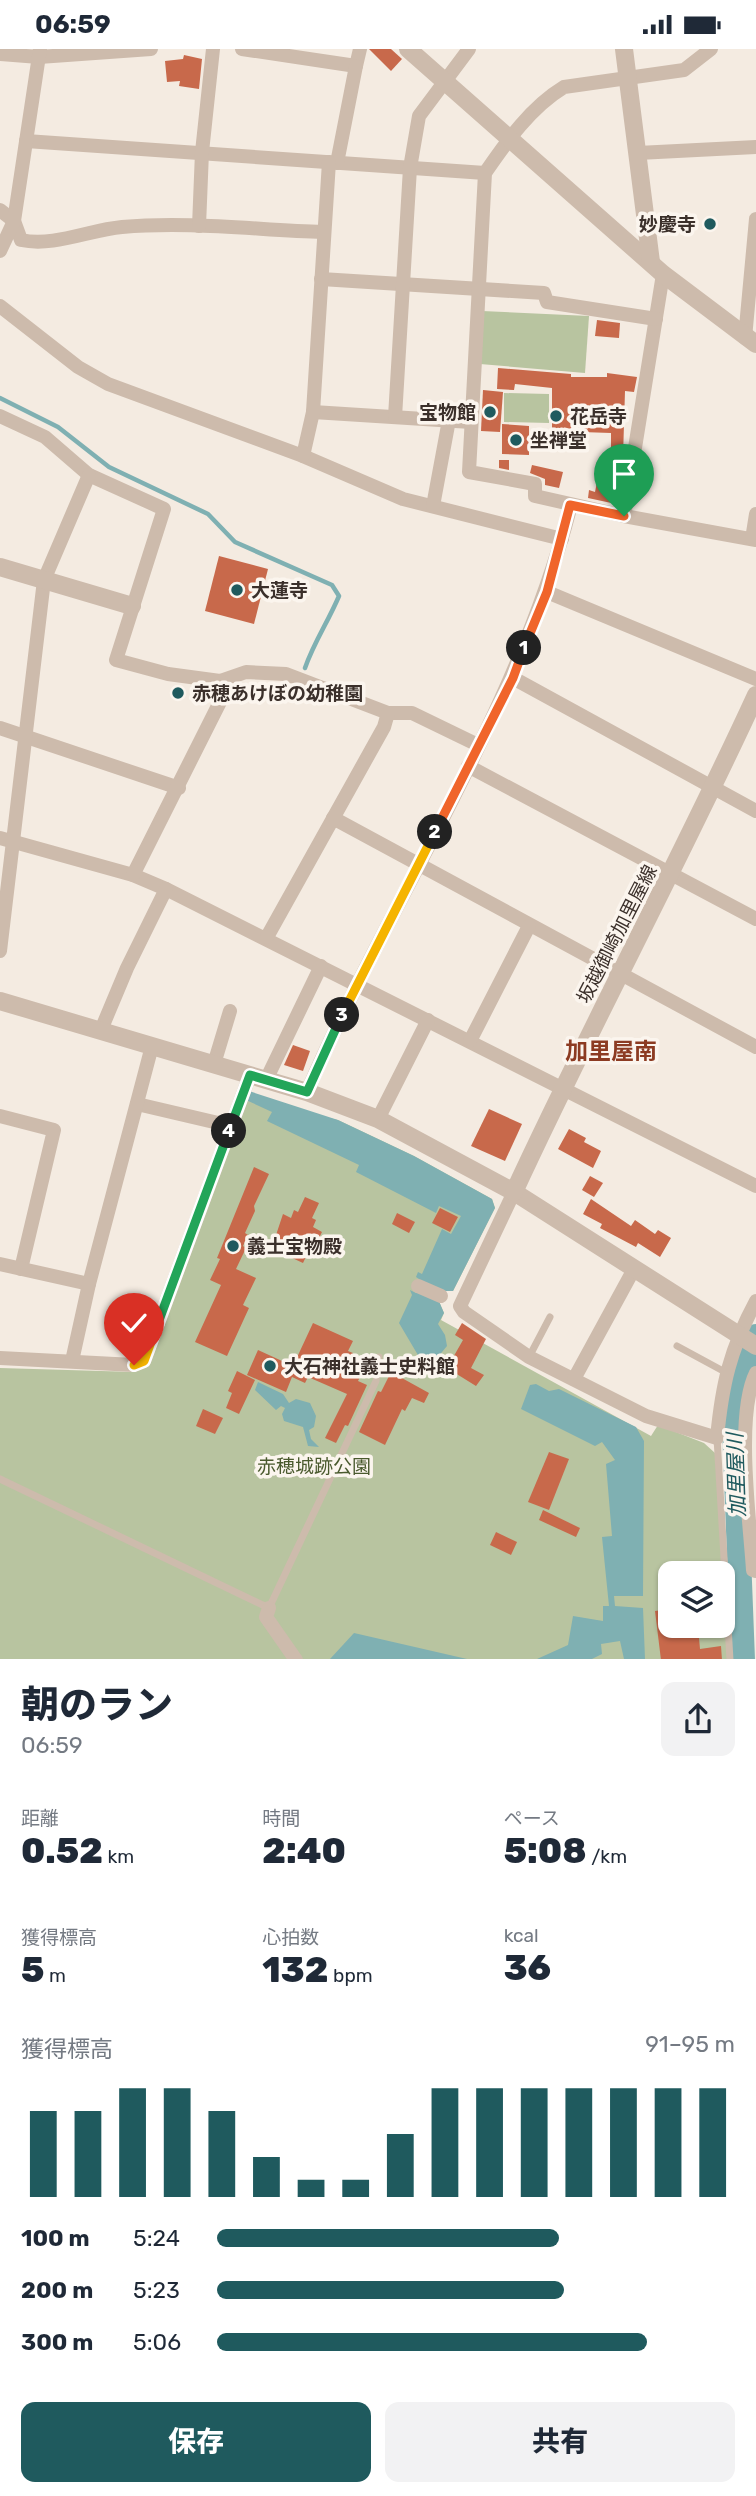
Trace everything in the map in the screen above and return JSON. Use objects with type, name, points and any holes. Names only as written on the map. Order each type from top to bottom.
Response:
[{"type":"street","points":[[0,54],[150,49]]},
{"type":"street","points":[[199,226],[202,152],[213,49]]},
{"type":"street","points":[[242,49],[356,67]]},
{"type":"street","points":[[303,456],[313,412],[323,232],[333,162],[360,49]]},
{"type":"street","points":[[408,49],[657,268],[750,341]]},
{"type":"street","points":[[395,417],[410,168],[419,116],[469,49]]},
{"type":"street","points":[[624,49],[657,268],[656,319],[624,516]]},
{"type":"street","points":[[705,51],[684,70],[584,82],[564,87],[548,97],[509,139],[485,173],[469,472],[535,484],[535,496],[570,505],[754,540],[756,514]]},
{"type":"street","points":[[0,251],[14,221],[39,53]]},
{"type":"street","points":[[26,141],[485,173]]},
{"type":"street","points":[[638,153],[756,147]]},
{"type":"street","points":[[0,210],[14,221],[21,240],[39,244],[122,227],[199,226],[323,232]]},
{"type":"street","points":[[750,341],[756,219]]},
{"type":"street","points":[[321,279],[544,293],[547,302],[656,319]]},
{"type":"street","points":[[0,306],[78,367],[108,384],[303,456],[403,499],[562,539]]},
{"type":"street","points":[[313,412],[471,422]]},
{"type":"street","points":[[0,416],[45,437],[89,475],[163,509],[117,660],[168,674],[220,681],[246,672],[286,674],[388,713],[412,713],[478,745]]},
{"type":"street","points":[[433,506],[449,420]]},
{"type":"street","points":[[0,951],[6,840],[26,735],[44,580],[89,475]]},
{"type":"street","points":[[307,1092],[356,984],[513,678],[547,592],[570,505]]},
{"type":"street","points":[[0,567],[132,606]]},
{"type":"street","points":[[547,592],[756,679]]},
{"type":"street","points":[[513,678],[756,811]]},
{"type":"street","points":[[133,875],[225,692],[220,681]]},
{"type":"street","name":"坂越御崎加里屋線","points":[[514,1192],[563,1087],[713,789],[756,695]]},
{"type":"street","points":[[267,937],[384,727],[388,713]]},
{"type":"street","points":[[0,728],[179,788]]},
{"type":"street","points":[[468,766],[756,919]]},
{"type":"street","points":[[333,818],[756,1047]]},
{"type":"street","points":[[6,840],[133,875],[166,889],[267,937],[756,1186]]},
{"type":"street","points":[[101,1030],[127,968],[166,889]]},
{"type":"street","points":[[470,1041],[529,926]]},
{"type":"street","points":[[0,1358],[134,1365],[144,1361],[231,1126],[321,966]]},
{"type":"street","points":[[0,1001],[307,1092],[379,1119],[514,1192],[745,1340]]},
{"type":"street","points":[[214,1064],[230,1011]]},
{"type":"street","points":[[379,1119],[428,1020]]},
{"type":"street","points":[[72,1361],[89,1284],[152,1046]]},
{"type":"street","points":[[138,1104],[231,1126]]},
{"type":"street","points":[[0,1116],[54,1130],[22,1269]]},
{"type":"street","points":[[514,1192],[460,1306],[464,1312],[528,1357],[646,1416],[717,1438],[725,1372],[745,1340],[756,1301]]},
{"type":"street","points":[[0,1263],[89,1284]]},
{"type":"street","points":[[573,1379],[634,1269]]},
{"type":"street","points":[[418,1286],[441,1296]]},
{"type":"street","points":[[756,1373],[748,1395],[746,1452],[753,1570],[756,1571]]},
{"type":"street","points":[[269,1608],[266,1617],[295,1659]]},
{"type":"lane","points":[[528,1357],[550,1317]]},
{"type":"lane","points":[[677,1346],[725,1372]]},
{"type":"lane","points":[[0,1479],[269,1608],[376,1381],[379,1357]]},
{"type":"lane","points":[[717,1438],[730,1659]]},
{"type":"green space","points":[[482,311],[589,316],[585,373],[480,364]]},
{"type":"green space","points":[[504,393],[549,394],[549,423],[504,422]]},
{"type":"green space","name":"赤穂城跡公園","points":[[246,1100],[338,1120],[414,1156],[492,1199],[495,1208],[453,1291],[443,1291],[438,1299],[444,1313],[441,1320],[651,1436],[658,1425],[704,1443],[715,1453],[724,1561],[658,1561],[658,1638],[731,1638],[733,1659],[0,1659],[0,1368],[135,1372],[150,1362]]},
{"type":"water","points":[[249,1091],[338,1120],[414,1156],[492,1199],[495,1208],[453,1291],[443,1291],[438,1299],[444,1313],[438,1324],[445,1335],[447,1346],[437,1358],[433,1371],[425,1367],[399,1323],[412,1295],[410,1290],[416,1293],[422,1281],[416,1277],[418,1272],[422,1274],[442,1229],[451,1234],[461,1216],[439,1206],[436,1213],[356,1172],[359,1165],[267,1121],[272,1112],[246,1100]]},
{"type":"water","points":[[258,1382],[283,1394],[289,1403],[296,1399],[310,1403],[316,1416],[314,1427],[309,1430],[311,1439],[319,1447],[308,1446],[303,1427],[284,1421],[282,1414],[285,1408],[281,1406],[276,1410],[255,1390]]},
{"type":"water","points":[[536,1384],[549,1391],[559,1389],[636,1427],[644,1441],[643,1596],[614,1596],[615,1606],[643,1608],[645,1659],[624,1659],[620,1641],[601,1644],[602,1654],[592,1659],[537,1659],[568,1645],[573,1616],[603,1621],[603,1606],[609,1606],[602,1537],[612,1536],[606,1464],[615,1460],[602,1442],[595,1446],[521,1409],[530,1385]]},
{"type":"water","points":[[354,1633],[467,1659],[330,1659]]},
{"type":"building","points":[[369,49],[391,49],[402,59],[391,71]]},
{"type":"building","points":[[184,55],[202,59],[199,89],[179,86],[180,81],[167,82],[165,61],[183,59]]},
{"type":"building","points":[[597,320],[620,323],[619,338],[595,336]]},
{"type":"building","points":[[498,368],[571,374],[571,377],[607,377],[607,373],[637,377],[634,392],[625,391],[623,457],[611,457],[611,433],[552,431],[552,388],[515,384],[514,390],[497,389]]},
{"type":"building","points":[[483,390],[503,392],[500,432],[481,431]]},
{"type":"building","name":"坐禅堂","points":[[502,424],[529,426],[529,455],[502,454]]},
{"type":"building","points":[[499,460],[509,460],[509,470],[499,468]]},
{"type":"building","points":[[532,465],[563,472],[559,488],[545,485],[545,479],[530,473]]},
{"type":"building","points":[[597,482],[619,487],[616,504],[588,498],[589,490],[595,492]]},
{"type":"building","name":"大蓮寺","points":[[219,556],[268,569],[254,624],[205,611]]},
{"type":"building","points":[[293,1045],[310,1051],[303,1071],[284,1065]]},
{"type":"building","points":[[489,1109],[522,1124],[505,1161],[471,1146]]},
{"type":"building","points":[[569,1129],[586,1138],[584,1142],[601,1151],[593,1168],[558,1149]]},
{"type":"building","points":[[254,1167],[269,1174],[254,1206],[255,1211],[245,1233],[248,1235],[243,1246],[246,1248],[236,1269],[256,1278],[243,1305],[249,1308],[227,1356],[195,1342],[221,1285],[210,1280]]},
{"type":"building","points":[[590,1176],[603,1183],[594,1197],[582,1190]]},
{"type":"building","points":[[305,1197],[319,1203],[312,1218],[316,1220],[313,1227],[322,1232],[317,1242],[314,1240],[303,1263],[275,1250],[277,1246],[273,1244],[283,1214],[291,1218],[294,1210],[298,1212]]},
{"type":"building","points":[[591,1199],[631,1226],[635,1220],[655,1234],[658,1230],[671,1238],[660,1257],[638,1243],[636,1247],[600,1228],[602,1224],[583,1214]]},
{"type":"building","points":[[440,1208],[458,1217],[450,1232],[432,1223]]},
{"type":"building","points":[[397,1213],[415,1222],[409,1233],[392,1224]]},
{"type":"building","points":[[313,1323],[353,1341],[348,1351],[353,1353],[348,1364],[363,1371],[358,1381],[367,1385],[348,1426],[345,1425],[336,1443],[325,1438],[347,1394],[308,1377],[305,1383],[292,1377],[286,1392],[247,1375],[258,1350],[293,1366]]},
{"type":"building","points":[[462,1323],[486,1339],[471,1368],[484,1375],[476,1386],[447,1368],[463,1340],[455,1335]]},
{"type":"building","points":[[237,1371],[255,1380],[239,1414],[226,1408],[232,1393],[228,1391]]},
{"type":"building","points":[[391,1372],[429,1393],[424,1403],[412,1398],[405,1411],[402,1409],[385,1445],[359,1432],[378,1391],[381,1392]]},
{"type":"building","points":[[203,1409],[223,1418],[215,1434],[196,1426]]},
{"type":"building","points":[[549,1452],[569,1459],[549,1510],[528,1502]]},
{"type":"building","points":[[543,1510],[580,1528],[576,1537],[539,1520]]},
{"type":"building","points":[[496,1532],[517,1542],[511,1555],[490,1545]]},
{"type":"building","points":[[655,1611],[658,1611],[658,1635]]},
{"type":"building","points":[[658,1638],[699,1638],[700,1649],[721,1646],[722,1659],[661,1659]]},
{"type":"waterway","points":[[0,398],[58,427],[109,467],[208,514],[235,542],[332,585],[339,596],[305,668]]},
{"type":"waterway","name":"加里屋川","points":[[743,1659],[734,1426],[739,1380],[756,1336]]},
{"type":"place","name":"妙慶寺","points":[[710,224]]},
{"type":"place","name":"宝物館","points":[[490,412]]},
{"type":"place","name":"花岳寺","points":[[556,416]]},
{"type":"place","name":"坐禅堂","points":[[516,440]]},
{"type":"place","name":"大蓮寺","points":[[237,590]]},
{"type":"place","name":"赤穂あけぼの幼稚園","points":[[178,693]]},
{"type":"place","name":"義士宝物殿","points":[[233,1246]]},
{"type":"place","name":"大石神社義士史料館","points":[[270,1366]]},
{"type":"district","name":"加里屋南","points":[[611,1051]]},
{"type":"route","points":[[134,1365],[144,1361],[250,1075],[307,1092],[356,984],[513,678],[547,592],[570,505],[624,516]]}]
